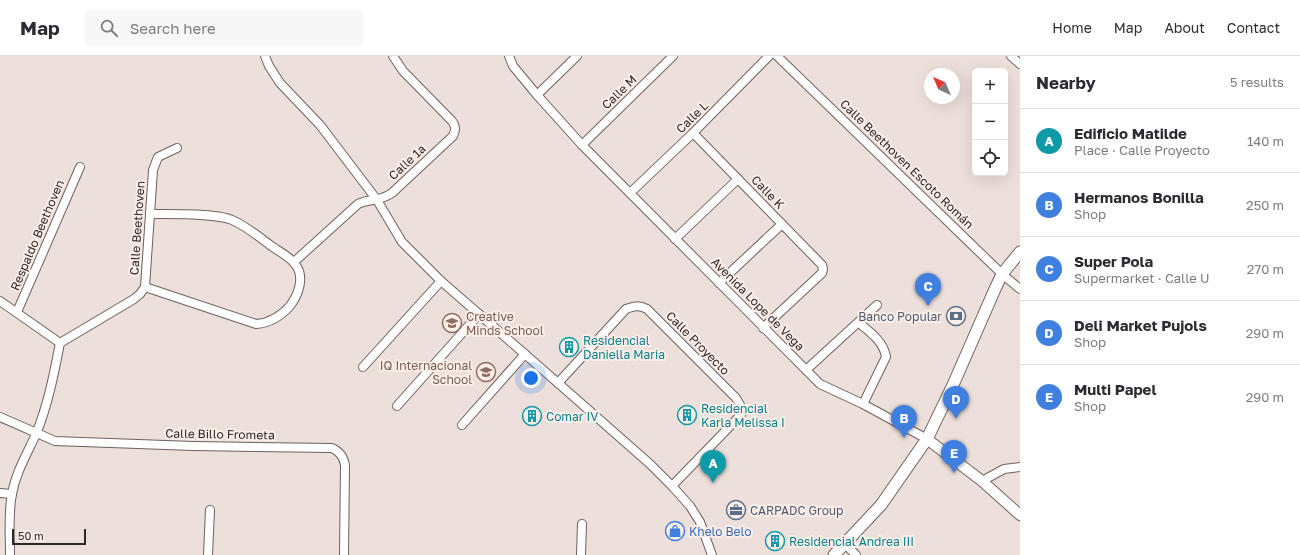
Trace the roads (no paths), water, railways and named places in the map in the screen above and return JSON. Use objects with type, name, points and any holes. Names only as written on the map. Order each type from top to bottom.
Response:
[{"type":"main road","points":[[834,555],[846,544],[881,504],[927,439],[953,385],[1002,274],[1020,252]]},
{"type":"street","points":[[265,56],[269,66],[280,83],[320,125],[377,200],[402,242],[441,281],[650,464],[672,486],[690,506],[700,522],[712,555]]},
{"type":"street","name":"Calle 1a","points":[[294,262],[358,204],[365,200],[385,198],[392,193],[453,136],[455,132],[455,125],[452,121],[403,71],[393,56]]},
{"type":"street","name":"Avenida Lope de Vega","points":[[510,56],[513,66],[582,145],[820,384],[863,404],[927,439],[982,481],[1020,515]]},
{"type":"street","points":[[537,95],[577,56]]},
{"type":"street","name":"Calle M","points":[[582,145],[673,56]]},
{"type":"street","name":"Calle L","points":[[630,193],[770,56]]},
{"type":"street","name":"Calle Beethoven Escoto Román","points":[[777,56],[1002,274],[1020,289]]},
{"type":"street","points":[[1011,56],[1020,64]]},
{"type":"street","name":"Calle K","points":[[693,133],[822,265],[822,273],[764,328]]},
{"type":"street","name":"Calle Beethoven","points":[[60,343],[134,299],[145,287],[154,165],[158,157],[162,154],[177,148]]},
{"type":"street","name":"Respaldo Beethoven","points":[[17,312],[80,167]]},
{"type":"street","points":[[675,239],[738,180]]},
{"type":"street","points":[[145,287],[248,322],[263,324],[276,318],[286,310],[298,292],[300,284],[300,274],[294,262],[246,226],[230,219],[213,216],[150,214]]},
{"type":"street","points":[[719,283],[782,224]]},
{"type":"street","points":[[363,367],[441,281]]},
{"type":"street","points":[[0,301],[60,343],[52,386],[36,434],[18,471],[12,494],[10,516],[10,555]]},
{"type":"street","points":[[806,370],[860,323],[877,305]]},
{"type":"street","name":"Calle Proyecto","points":[[558,383],[626,309],[634,306],[640,306],[647,309],[736,398],[742,412],[672,486]]},
{"type":"street","points":[[397,406],[479,314]]},
{"type":"street","points":[[860,323],[882,344],[886,357],[863,404]]},
{"type":"street","points":[[462,425],[525,354]]},
{"type":"street","name":"Calle Billo Frometa","points":[[0,417],[55,441],[332,448],[338,451],[343,457],[345,465],[344,555]]},
{"type":"street","points":[[982,481],[1004,469],[1020,467]]},
{"type":"street","points":[[0,493],[12,494]]},
{"type":"street","points":[[208,555],[210,510]]},
{"type":"street","points":[[581,555],[582,524]]},
{"type":"street","points":[[846,544],[856,555]]},
{"type":"place","name":"Super Pola","points":[[928,306]]},
{"type":"place","name":"Banco Popular","points":[[956,316]]},
{"type":"place","name":"Creative Minds School","points":[[452,323]]},
{"type":"place","name":"Residencial Daniella Maria","points":[[569,347]]},
{"type":"place","name":"IQ Internacional School","points":[[486,372]]},
{"type":"place","name":"Residencial Karla Melissa I","points":[[687,415]]},
{"type":"place","name":"Comar IV","points":[[532,416]]},
{"type":"place","name":"Deli Market Pujols","points":[[956,419]]},
{"type":"place","name":"Hermanos Bonilla","points":[[904,438]]},
{"type":"place","name":"Multi Papel","points":[[954,473]]},
{"type":"place","name":"Edificio Matilde","points":[[713,483]]},
{"type":"place","name":"CARPADC Group","points":[[736,510]]},
{"type":"place","name":"Khelo Belo","points":[[675,531]]},
{"type":"place","name":"Residencial Andrea III","points":[[775,541]]}]
